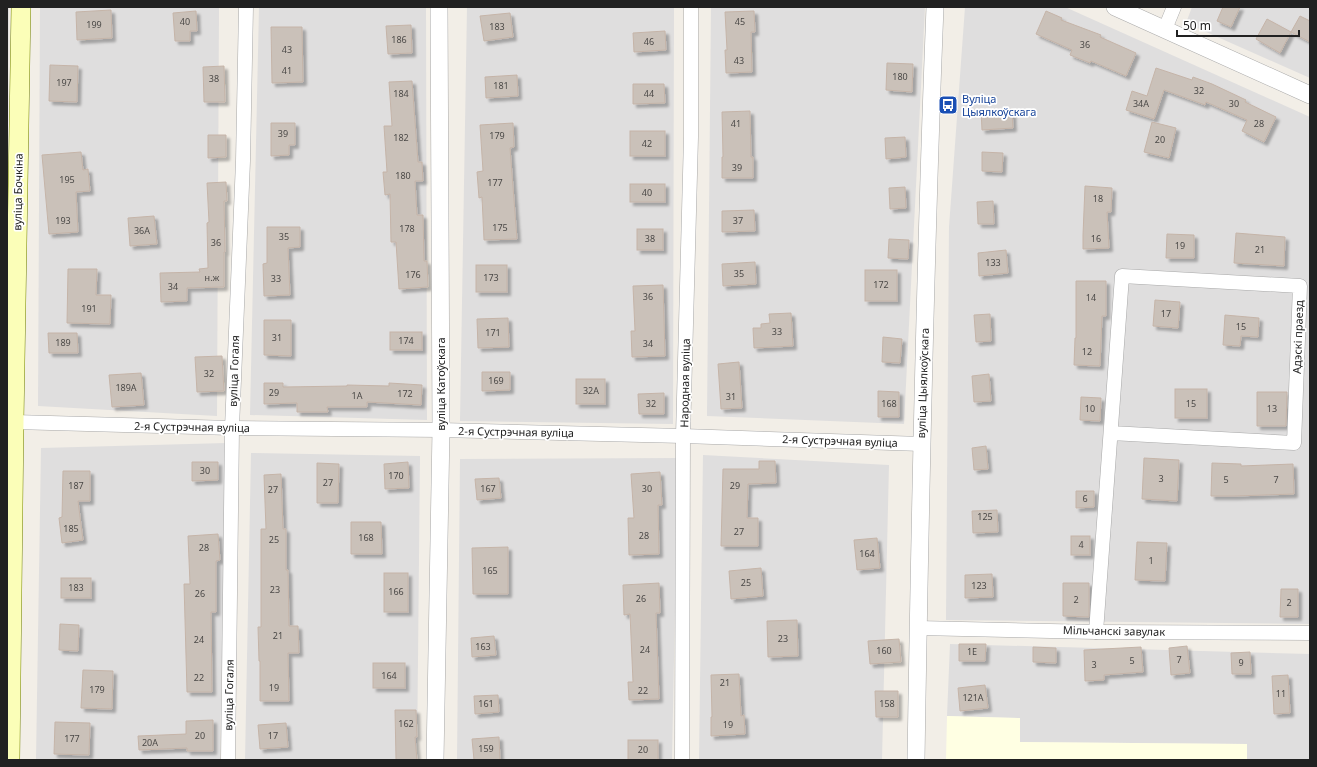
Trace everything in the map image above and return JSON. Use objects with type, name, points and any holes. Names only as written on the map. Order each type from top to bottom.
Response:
[{"type":"main road","name":"вуліца Бочкіна","points":[[10,760],[21,7]]},
{"type":"street","name":"вуліца Гогаля","points":[[228,760],[232,428],[243,161],[246,7]]},
{"type":"street","name":"вуліца Катоўскага","points":[[435,760],[441,430],[439,7]]},
{"type":"street","name":"Народная вуліца","points":[[682,760],[683,436],[691,137],[691,7]]},
{"type":"street","name":"вуліца Цыялкоўскага","points":[[916,760],[922,444],[935,7]]},
{"type":"street","points":[[1115,7],[1310,95]]},
{"type":"street","points":[[1165,29],[1174,7]]},
{"type":"street","name":"Адэскі праезд","points":[[1096,632],[1122,276],[1300,286],[1294,443],[1111,433]]},
{"type":"street","name":"2-я Сустрэчная вуліца","points":[[14,422],[232,428],[441,430],[922,444]]},
{"type":"street","name":"Мільчанскі завулак","points":[[918,628],[1096,632],[1310,633]]},
{"type":"shaded area","points":[[7,7],[9,7],[7,170]]},
{"type":"shaded area","points":[[40,7],[219,7],[217,416],[38,406]]},
{"type":"shaded area","points":[[259,7],[426,7],[427,420],[250,415]]},
{"type":"shaded area","points":[[467,7],[674,7],[673,424],[460,421]]},
{"type":"shaded area","points":[[711,7],[925,7],[904,424],[707,416]]},
{"type":"shaded area","points":[[965,7],[1065,7],[1310,117],[1310,624],[946,620],[949,227]]},
{"type":"shaded area","points":[[1192,7],[1310,7],[1310,78],[1186,23]]},
{"type":"shaded area","points":[[226,443],[220,760],[36,760],[41,448]]},
{"type":"shaded area","points":[[251,453],[420,456],[417,760],[245,760]]},
{"type":"shaded area","points":[[703,455],[889,465],[882,760],[699,760]]},
{"type":"shaded area","points":[[678,458],[672,760],[457,760],[460,459]]},
{"type":"shaded area","points":[[950,644],[1310,654],[1310,760],[1247,760],[1247,744],[1019,742],[1020,718],[947,716]]},
{"type":"shaded area","points":[[947,716],[1020,718],[1020,742],[1247,744],[1247,760],[946,760]]},
{"type":"building","points":[[1223,7],[1240,7],[1231,27],[1217,21]]},
{"type":"building","points":[[111,10],[112,38],[77,40],[76,12]]},
{"type":"building","points":[[196,11],[197,31],[190,31],[190,41],[175,41],[173,13]]},
{"type":"building","points":[[754,11],[755,32],[751,32],[752,72],[726,73],[725,50],[727,50],[725,12]]},
{"type":"building","points":[[1046,11],[1062,18],[1061,20],[1101,35],[1100,37],[1136,53],[1126,76],[1091,61],[1090,63],[1070,55],[1072,50],[1036,34]]},
{"type":"building","points":[[510,13],[513,37],[484,41],[480,16]]},
{"type":"building","points":[[1300,16],[1310,21],[1310,42],[1291,32]]},
{"type":"building","points":[[1267,19],[1291,32],[1280,53],[1256,39]]},
{"type":"building","points":[[411,25],[412,53],[388,54],[386,26]]},
{"type":"building","points":[[271,27],[302,27],[303,82],[272,83]]},
{"type":"building","points":[[665,31],[666,50],[634,52],[633,33]]},
{"type":"building","points":[[887,63],[913,64],[912,92],[886,90]]},
{"type":"building","points":[[50,65],[78,66],[77,102],[49,101]]},
{"type":"building","points":[[224,66],[225,102],[204,102],[203,67]]},
{"type":"building","points":[[1156,68],[1192,80],[1193,77],[1212,84],[1246,100],[1245,102],[1276,117],[1264,142],[1242,131],[1247,120],[1206,102],[1205,105],[1164,90],[1154,119],[1126,110],[1132,91],[1147,96]]},
{"type":"building","points":[[517,75],[518,96],[486,98],[485,77]]},
{"type":"building","points":[[412,81],[418,162],[422,162],[423,181],[415,181],[417,215],[423,215],[424,261],[427,261],[428,287],[399,289],[396,242],[391,242],[390,194],[385,195],[383,172],[387,172],[384,126],[392,126],[389,82]]},
{"type":"building","points":[[633,84],[664,84],[665,103],[633,104]]},
{"type":"building","points":[[1012,109],[1013,128],[982,130],[981,110]]},
{"type":"building","points":[[750,111],[753,178],[722,178],[722,112]]},
{"type":"building","points":[[1152,122],[1176,128],[1169,158],[1144,152]]},
{"type":"building","points":[[271,123],[295,123],[295,145],[289,145],[289,155],[271,156]]},
{"type":"building","points":[[513,123],[514,147],[510,148],[517,239],[484,240],[482,197],[479,198],[477,172],[483,171],[480,125]]},
{"type":"building","points":[[630,131],[665,131],[665,156],[630,156]]},
{"type":"building","points":[[208,135],[226,135],[226,157],[208,158]]},
{"type":"building","points":[[905,137],[906,157],[886,159],[885,138]]},
{"type":"building","points":[[81,152],[83,170],[88,169],[90,191],[76,192],[78,232],[49,234],[42,155]]},
{"type":"building","points":[[982,152],[1003,153],[1002,172],[982,171]]},
{"type":"building","points":[[226,182],[227,201],[224,201],[224,287],[187,288],[187,301],[161,302],[160,273],[200,272],[199,269],[208,268],[207,223],[209,222],[207,183]]},
{"type":"building","points":[[630,184],[665,184],[665,202],[630,202]]},
{"type":"building","points":[[1085,186],[1112,188],[1111,212],[1107,212],[1109,248],[1083,249]]},
{"type":"building","points":[[905,187],[906,208],[890,209],[889,188]]},
{"type":"building","points":[[993,201],[994,224],[978,224],[977,202]]},
{"type":"building","points":[[754,210],[755,231],[722,232],[722,211]]},
{"type":"building","points":[[154,216],[157,244],[130,246],[128,218]]},
{"type":"building","points":[[267,227],[300,227],[300,247],[288,248],[290,295],[264,296],[263,264],[267,263]]},
{"type":"building","points":[[637,229],[663,229],[663,250],[637,250]]},
{"type":"building","points":[[1236,233],[1285,237],[1284,266],[1234,263]]},
{"type":"building","points":[[1167,234],[1194,235],[1194,258],[1166,258]]},
{"type":"building","points":[[889,239],[909,240],[908,259],[888,258]]},
{"type":"building","points":[[1006,250],[1008,273],[979,276],[978,253]]},
{"type":"building","points":[[755,262],[756,284],[723,286],[722,264]]},
{"type":"building","points":[[476,265],[507,265],[507,292],[476,292]]},
{"type":"building","points":[[68,269],[97,269],[96,295],[111,295],[110,324],[67,323]]},
{"type":"building","points":[[865,270],[897,270],[897,301],[865,301]]},
{"type":"building","points":[[1076,281],[1106,281],[1106,316],[1102,316],[1100,366],[1074,365],[1076,338]]},
{"type":"building","points":[[663,285],[665,356],[632,357],[631,331],[635,331],[633,286]]},
{"type":"building","points":[[1155,300],[1180,302],[1178,328],[1153,326]]},
{"type":"building","points":[[791,313],[793,346],[754,348],[753,328],[761,328],[761,324],[770,323],[769,314]]},
{"type":"building","points":[[990,314],[991,341],[976,342],[974,315]]},
{"type":"building","points":[[1225,315],[1259,318],[1258,337],[1241,336],[1240,346],[1223,345]]},
{"type":"building","points":[[508,318],[509,347],[478,348],[477,319]]},
{"type":"building","points":[[264,320],[291,320],[291,356],[264,355]]},
{"type":"building","points":[[390,332],[422,332],[422,350],[390,350]]},
{"type":"building","points":[[48,333],[77,333],[78,353],[49,353]]},
{"type":"building","points":[[883,337],[902,339],[900,363],[882,362]]},
{"type":"building","points":[[222,356],[224,391],[197,392],[195,357]]},
{"type":"building","points":[[739,362],[742,408],[721,409],[718,364]]},
{"type":"building","points":[[482,372],[510,372],[510,390],[482,391]]},
{"type":"building","points":[[141,373],[144,405],[112,407],[109,375]]},
{"type":"building","points":[[989,374],[991,401],[974,402],[972,376]]},
{"type":"building","points":[[576,379],[605,379],[605,404],[576,404]]},
{"type":"building","points":[[264,383],[283,383],[283,387],[347,385],[389,386],[389,383],[422,385],[421,405],[367,402],[367,407],[327,407],[328,412],[297,412],[297,403],[264,404]]},
{"type":"building","points":[[1175,389],[1207,389],[1207,418],[1175,418]]},
{"type":"building","points":[[878,391],[899,392],[899,417],[878,417]]},
{"type":"building","points":[[1257,392],[1287,392],[1286,426],[1257,426]]},
{"type":"building","points":[[664,393],[664,414],[639,414],[638,394]]},
{"type":"building","points":[[1081,397],[1101,398],[1100,421],[1080,420]]},
{"type":"building","points":[[986,446],[988,469],[974,470],[972,448]]},
{"type":"building","points":[[1144,458],[1179,460],[1177,501],[1142,499]]},
{"type":"building","points":[[759,461],[775,461],[776,483],[748,484],[747,518],[758,518],[758,546],[721,546],[723,469],[759,469]]},
{"type":"building","points":[[192,462],[218,462],[218,480],[192,481]]},
{"type":"building","points":[[408,462],[409,488],[385,489],[384,464]]},
{"type":"building","points":[[317,463],[339,464],[338,503],[317,503]]},
{"type":"building","points":[[1212,463],[1241,464],[1241,466],[1293,464],[1294,494],[1211,496]]},
{"type":"building","points":[[63,471],[90,471],[90,501],[78,501],[83,540],[62,543],[59,518],[62,517]]},
{"type":"building","points":[[660,472],[662,505],[658,505],[659,554],[629,555],[628,518],[634,518],[631,474]]},
{"type":"building","points":[[281,474],[283,529],[286,529],[286,570],[288,570],[289,626],[298,626],[299,653],[288,653],[289,701],[260,701],[258,627],[261,627],[261,529],[266,529],[264,475]]},
{"type":"building","points":[[499,478],[501,498],[477,500],[475,479]]},
{"type":"building","points":[[1076,491],[1094,491],[1094,507],[1076,508]]},
{"type":"building","points":[[997,510],[998,532],[973,533],[972,511]]},
{"type":"building","points":[[351,522],[381,522],[382,554],[351,554]]},
{"type":"building","points":[[218,534],[220,560],[216,561],[216,612],[211,612],[212,692],[187,692],[184,584],[190,584],[188,536]]},
{"type":"building","points":[[1071,536],[1090,536],[1090,555],[1071,555]]},
{"type":"building","points":[[877,538],[880,568],[857,570],[854,540]]},
{"type":"building","points":[[1137,542],[1167,543],[1165,581],[1135,580]]},
{"type":"building","points":[[508,547],[508,594],[473,594],[472,548]]},
{"type":"building","points":[[761,568],[763,596],[731,599],[729,571]]},
{"type":"building","points":[[384,573],[408,573],[408,612],[384,612]]},
{"type":"building","points":[[992,574],[993,597],[965,598],[965,575]]},
{"type":"building","points":[[61,578],[91,578],[91,598],[61,598]]},
{"type":"building","points":[[659,583],[660,613],[656,613],[659,699],[629,700],[628,682],[633,682],[630,614],[624,615],[623,585]]},
{"type":"building","points":[[1063,583],[1089,583],[1089,617],[1063,616]]},
{"type":"building","points":[[1281,589],[1298,589],[1298,617],[1280,617]]},
{"type":"building","points":[[797,620],[798,656],[768,657],[767,621]]},
{"type":"building","points":[[60,624],[79,625],[78,651],[59,650]]},
{"type":"building","points":[[494,636],[496,655],[472,657],[471,638]]},
{"type":"building","points":[[899,639],[901,662],[870,664],[868,641]]},
{"type":"building","points":[[959,644],[986,644],[985,661],[959,661]]},
{"type":"building","points":[[1187,646],[1190,673],[1171,675],[1169,648]]},
{"type":"building","points":[[1033,647],[1056,648],[1056,663],[1033,662]]},
{"type":"building","points":[[1141,647],[1143,672],[1104,675],[1104,680],[1085,681],[1084,650]]},
{"type":"building","points":[[1250,652],[1251,674],[1232,674],[1231,653]]},
{"type":"building","points":[[373,663],[405,663],[405,688],[373,688]]},
{"type":"building","points":[[83,670],[113,671],[112,709],[81,708]]},
{"type":"building","points":[[739,674],[741,716],[744,715],[745,734],[711,736],[711,675]]},
{"type":"building","points":[[1288,675],[1290,713],[1274,714],[1272,676]]},
{"type":"building","points":[[985,685],[988,708],[960,711],[958,688]]},
{"type":"building","points":[[875,691],[898,691],[898,717],[876,717]]},
{"type":"building","points":[[498,695],[499,712],[475,714],[474,696]]},
{"type":"building","points":[[395,710],[416,710],[417,737],[415,737],[417,760],[396,760]]},
{"type":"building","points":[[213,720],[213,751],[187,751],[187,748],[139,750],[138,736],[186,734],[186,721]]},
{"type":"building","points":[[55,722],[90,723],[89,755],[54,754]]},
{"type":"building","points":[[286,723],[288,747],[260,749],[258,725]]},
{"type":"building","points":[[499,737],[500,760],[474,760],[472,739]]},
{"type":"building","points":[[628,740],[658,740],[658,760],[628,760]]},
{"type":"place","name":"Вуліца Цыялкоўскага","points":[[948,105]]}]
